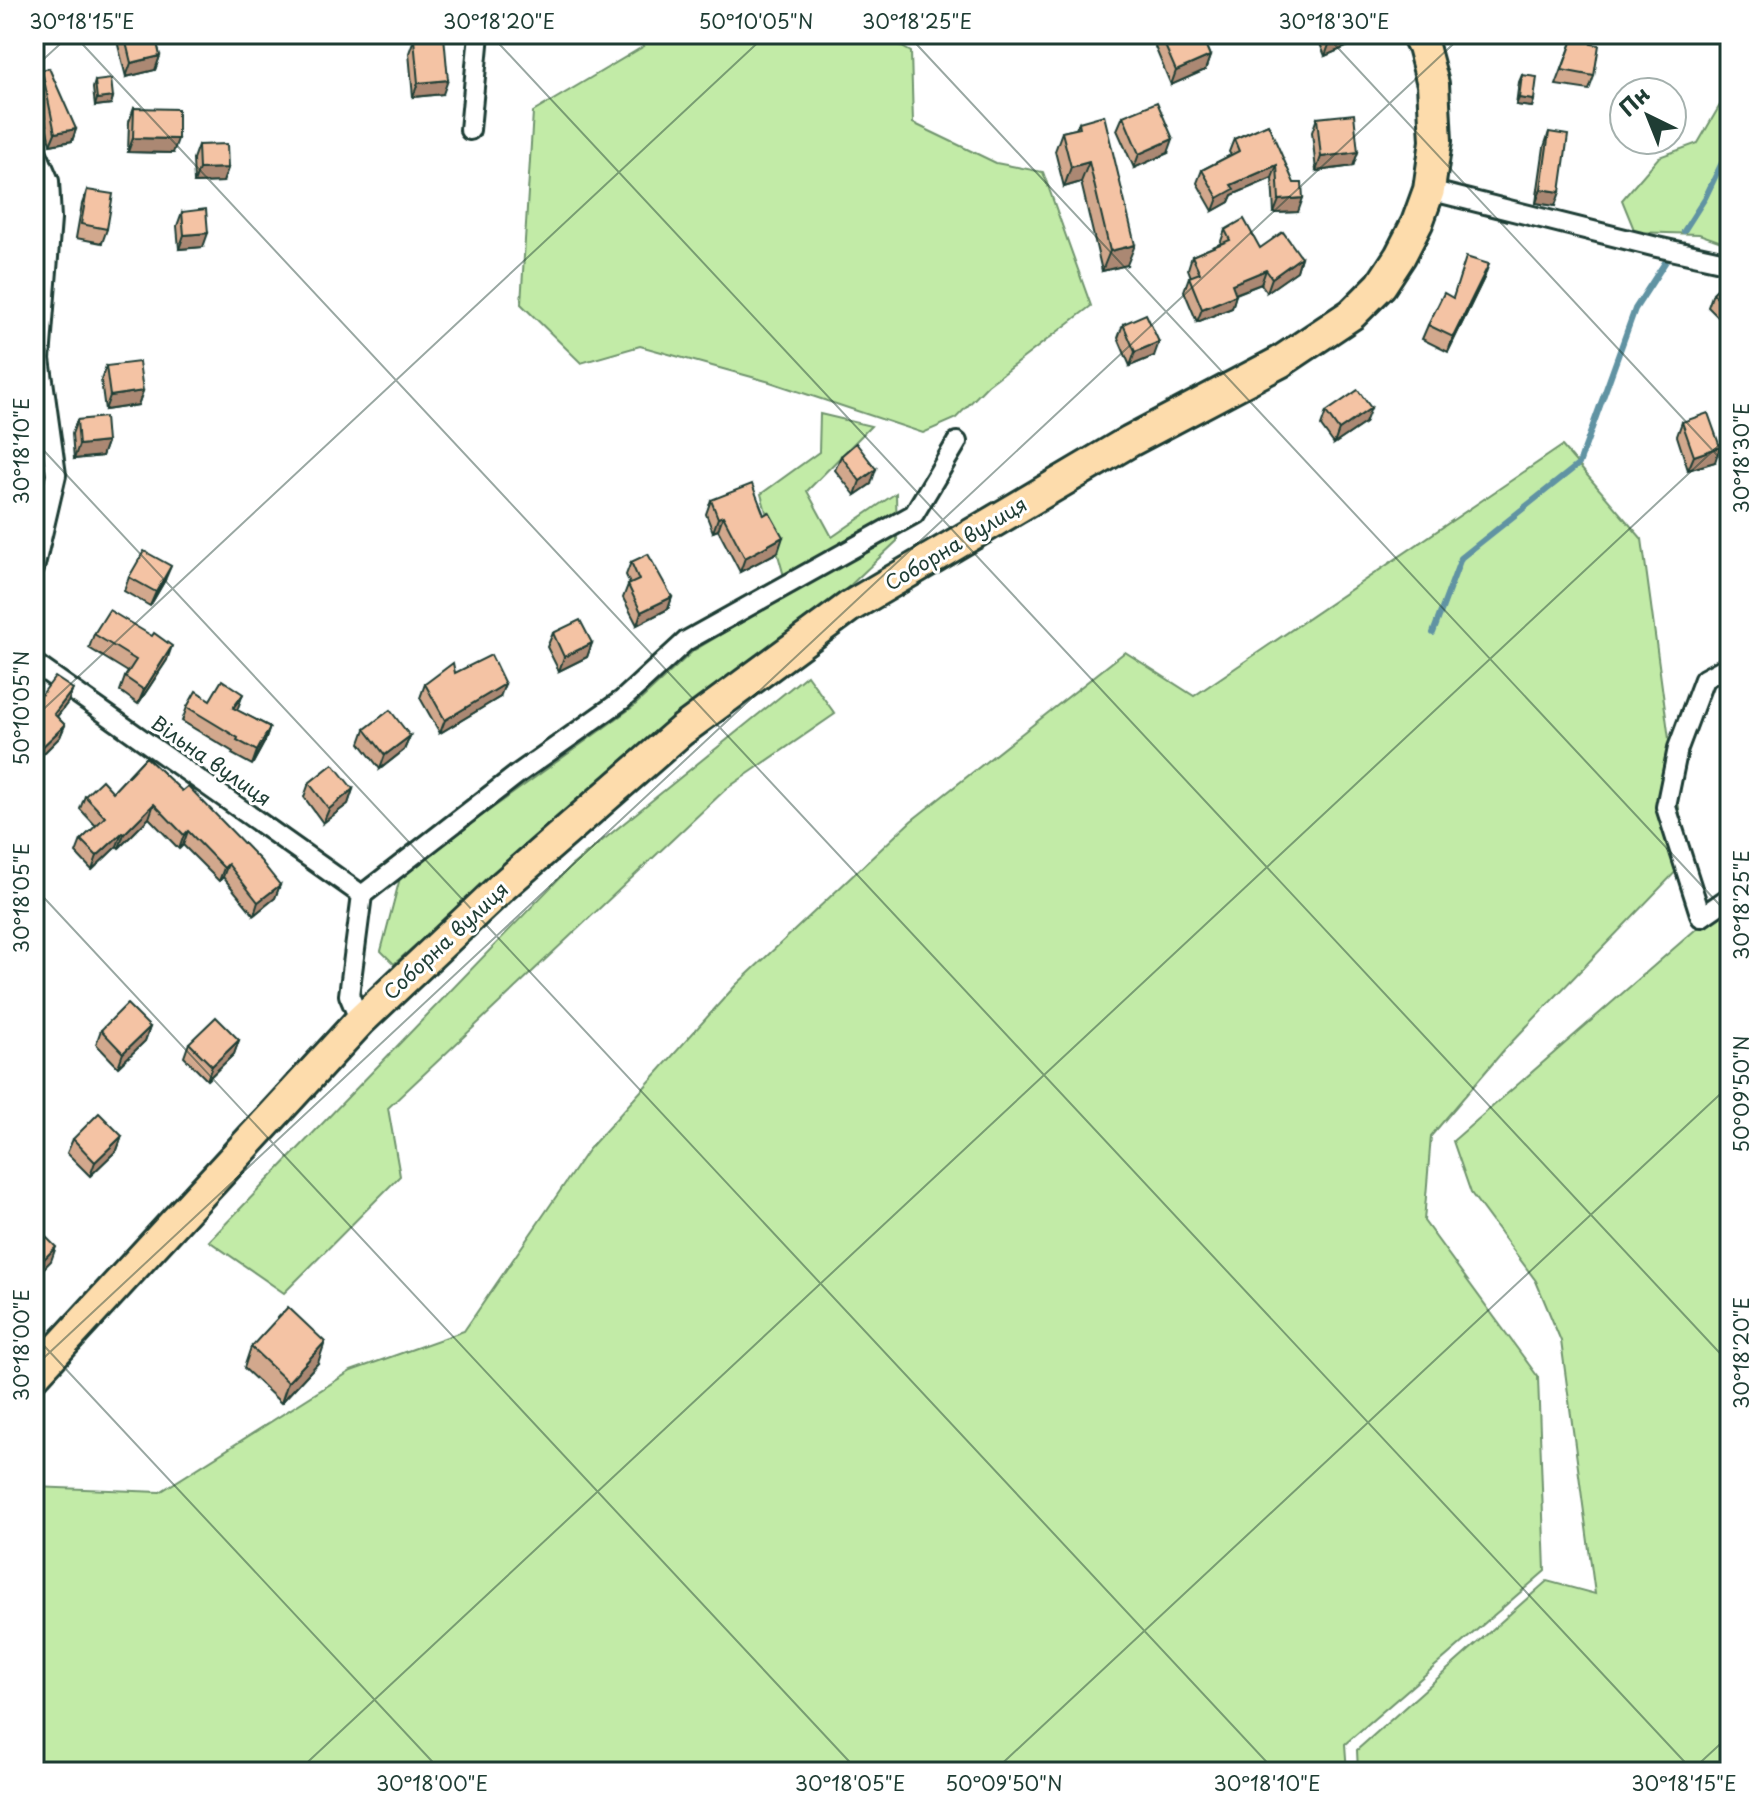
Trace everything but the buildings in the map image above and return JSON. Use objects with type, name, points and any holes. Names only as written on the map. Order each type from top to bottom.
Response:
[{"type":"main road","name":"Соборна вулиця","points":[[34,1375],[360,1021],[503,886],[681,731],[849,607],[1130,441],[1280,362],[1352,314],[1381,285],[1400,256],[1429,190],[1436,141],[1433,84],[1417,34]]},
{"type":"street","points":[[470,130],[479,34]]},
{"type":"street","points":[[34,146],[49,181],[51,219],[40,359],[56,475],[34,569]]},
{"type":"street","points":[[1429,190],[1730,263]]},
{"type":"street","points":[[362,895],[519,773],[622,700],[686,641],[914,514],[957,442]]},
{"type":"street","name":"Вільна вулиця","points":[[34,663],[362,895]]},
{"type":"street","points":[[1730,665],[1704,679],[1678,748],[1666,807],[1701,917],[1730,897]]},
{"type":"street","name":"Соборна вулиця","points":[[360,1021],[349,995],[362,895]]},
{"type":"green space","points":[[631,34],[879,34],[911,52],[913,123],[996,163],[1043,172],[1091,306],[988,385],[955,419],[923,433],[770,382],[640,346],[581,363],[521,304],[533,112],[644,46]]},
{"type":"green space","points":[[1730,88],[1730,245],[1699,234],[1635,232],[1622,200],[1659,157],[1688,156],[1688,147],[1698,143]]},
{"type":"green space","points":[[820,414],[871,426],[807,491],[832,537],[896,493],[897,541],[840,595],[640,749],[394,964],[381,951],[401,874],[634,706],[693,651],[789,594],[761,494],[819,452]]},
{"type":"green space","points":[[1562,446],[1642,539],[1687,860],[1504,1050],[1431,1136],[1424,1221],[1538,1377],[1545,1571],[1345,1744],[1347,1772],[34,1772],[34,1487],[160,1492],[351,1371],[464,1331],[588,1150],[736,985],[911,821],[1125,652],[1194,696]]},
{"type":"green space","points":[[807,675],[835,714],[726,789],[388,1108],[400,1176],[284,1293],[209,1241],[571,866]]},
{"type":"green space","points":[[1730,904],[1730,1772],[1358,1772],[1357,1750],[1547,1581],[1595,1594],[1561,1341],[1536,1281],[1471,1193],[1453,1141],[1703,923]]},
{"type":"waterway","points":[[1684,231],[1705,198],[1730,146]]},
{"type":"waterway","points":[[1433,633],[1461,558],[1579,464],[1635,309],[1666,261]]}]
